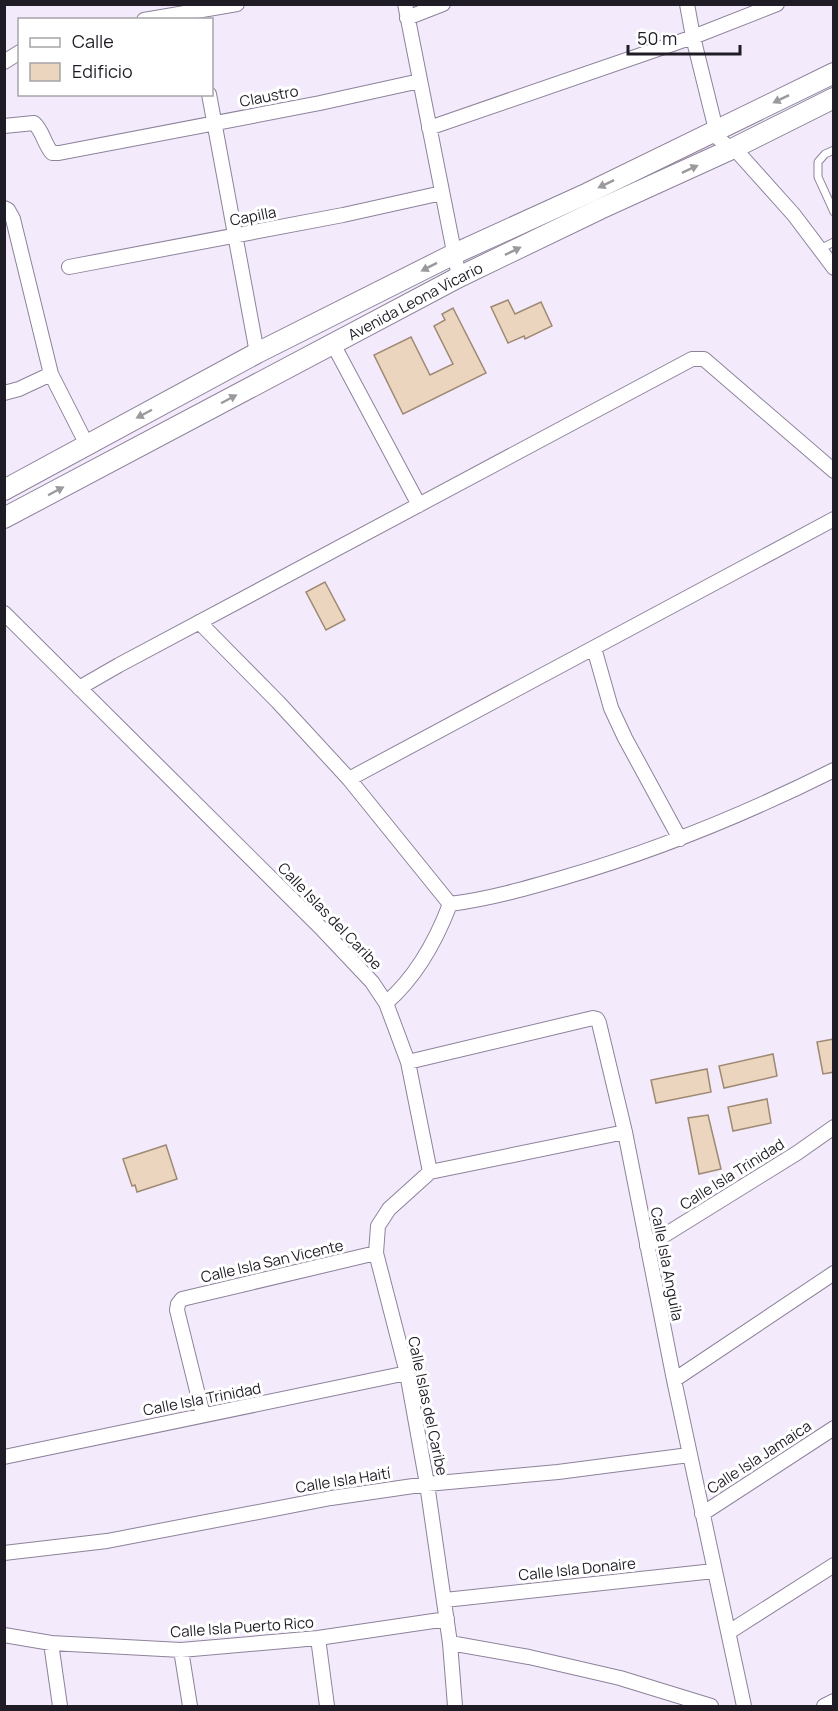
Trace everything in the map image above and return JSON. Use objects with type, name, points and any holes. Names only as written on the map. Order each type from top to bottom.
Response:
[{"type":"street","points":[[156,18],[237,4]]},
{"type":"street","points":[[443,4],[406,11],[459,277]]},
{"type":"street","points":[[687,4],[718,138],[734,148],[794,215],[834,268]]},
{"type":"street","points":[[429,128],[693,37],[777,4]]},
{"type":"street","points":[[4,62],[18,53]]},
{"type":"street","name":"Avenida Leona Vicario","points":[[4,490],[257,353],[454,254],[588,193],[834,73]]},
{"type":"street","name":"Claustro","points":[[4,126],[34,123],[52,153],[320,103],[420,81]]},
{"type":"street","points":[[209,96],[257,353]]},
{"type":"street","name":"Avenida Leona Vicario","points":[[4,518],[459,277],[734,148],[834,98]]},
{"type":"street","name":"Capilla","points":[[69,267],[235,236],[442,193]]},
{"type":"street","points":[[4,208],[8,210],[13,219],[51,374],[87,445]]},
{"type":"street","points":[[333,344],[419,505]]},
{"type":"street","points":[[80,688],[692,359],[704,359],[834,471]]},
{"type":"street","points":[[4,393],[19,389],[51,374]]},
{"type":"street","points":[[349,779],[834,519]]},
{"type":"street","name":"Calle Islas del Caribe","points":[[4,613],[320,927],[372,982],[386,1003],[408,1062],[430,1172],[388,1209],[378,1226],[376,1253],[407,1373],[428,1484],[445,1600],[455,1707]]},
{"type":"street","points":[[199,622],[278,702],[349,779],[450,904]]},
{"type":"street","points":[[594,648],[611,708],[680,839]]},
{"type":"street","points":[[450,904],[512,892],[598,867],[680,839],[801,787],[834,770]]},
{"type":"street","points":[[386,1003],[403,988],[414,972],[439,933],[450,904]]},
{"type":"street","name":"Calle Isla Anguila","points":[[408,1062],[593,1018],[597,1019],[610,1061],[626,1132],[646,1246],[744,1707]]},
{"type":"street","name":"Calle Isla Trinidad","points":[[646,1246],[797,1153],[834,1127]]},
{"type":"street","points":[[430,1172],[626,1132]]},
{"type":"street","name":"Calle Isla San Vicente","points":[[203,1415],[177,1310],[182,1299],[376,1253]]},
{"type":"street","points":[[674,1380],[834,1273]]},
{"type":"street","name":"Calle Isla Trinidad","points":[[4,1457],[306,1396],[407,1373]]},
{"type":"street","name":"Calle Isla Jamaica","points":[[702,1514],[834,1428]]},
{"type":"street","name":"Calle Isla Haití","points":[[4,1553],[107,1541],[331,1498],[428,1484],[558,1472],[689,1455]]},
{"type":"street","points":[[729,1632],[834,1565]]},
{"type":"street","name":"Calle Isla Donaire","points":[[445,1600],[714,1571]]},
{"type":"street","name":"Calle Isla Puerto Rico","points":[[4,1635],[51,1643],[181,1650],[318,1638],[447,1619]]},
{"type":"street","points":[[318,1638],[327,1707]]},
{"type":"street","points":[[51,1643],[60,1707]]},
{"type":"street","points":[[450,1643],[529,1657],[620,1678],[708,1706]]},
{"type":"street","points":[[181,1650],[190,1707]]},
{"type":"street","points":[[824,1707],[834,1701]]},
{"type":"lane","points":[[834,150],[825,154],[818,162],[818,177],[834,212]]},
{"type":"lane","points":[[819,250],[834,242]]},
{"type":"building","points":[[508,300],[515,314],[541,302],[552,326],[525,339],[524,336],[508,343],[491,307]]},
{"type":"building","points":[[453,308],[486,373],[403,414],[374,355],[411,337],[430,375],[453,364],[434,326],[445,320],[442,314]]},
{"type":"building","points":[[325,582],[345,620],[326,630],[306,592]]},
{"type":"building","points":[[834,1039],[834,1072],[823,1074],[817,1042]]},
{"type":"building","points":[[773,1054],[777,1076],[724,1088],[719,1066]]},
{"type":"building","points":[[707,1069],[711,1092],[656,1103],[651,1080]]},
{"type":"building","points":[[767,1099],[771,1123],[733,1131],[728,1107]]},
{"type":"building","points":[[708,1115],[721,1169],[699,1174],[688,1118]]},
{"type":"building","points":[[166,1145],[177,1179],[137,1192],[135,1185],[132,1186],[123,1159]]}]
